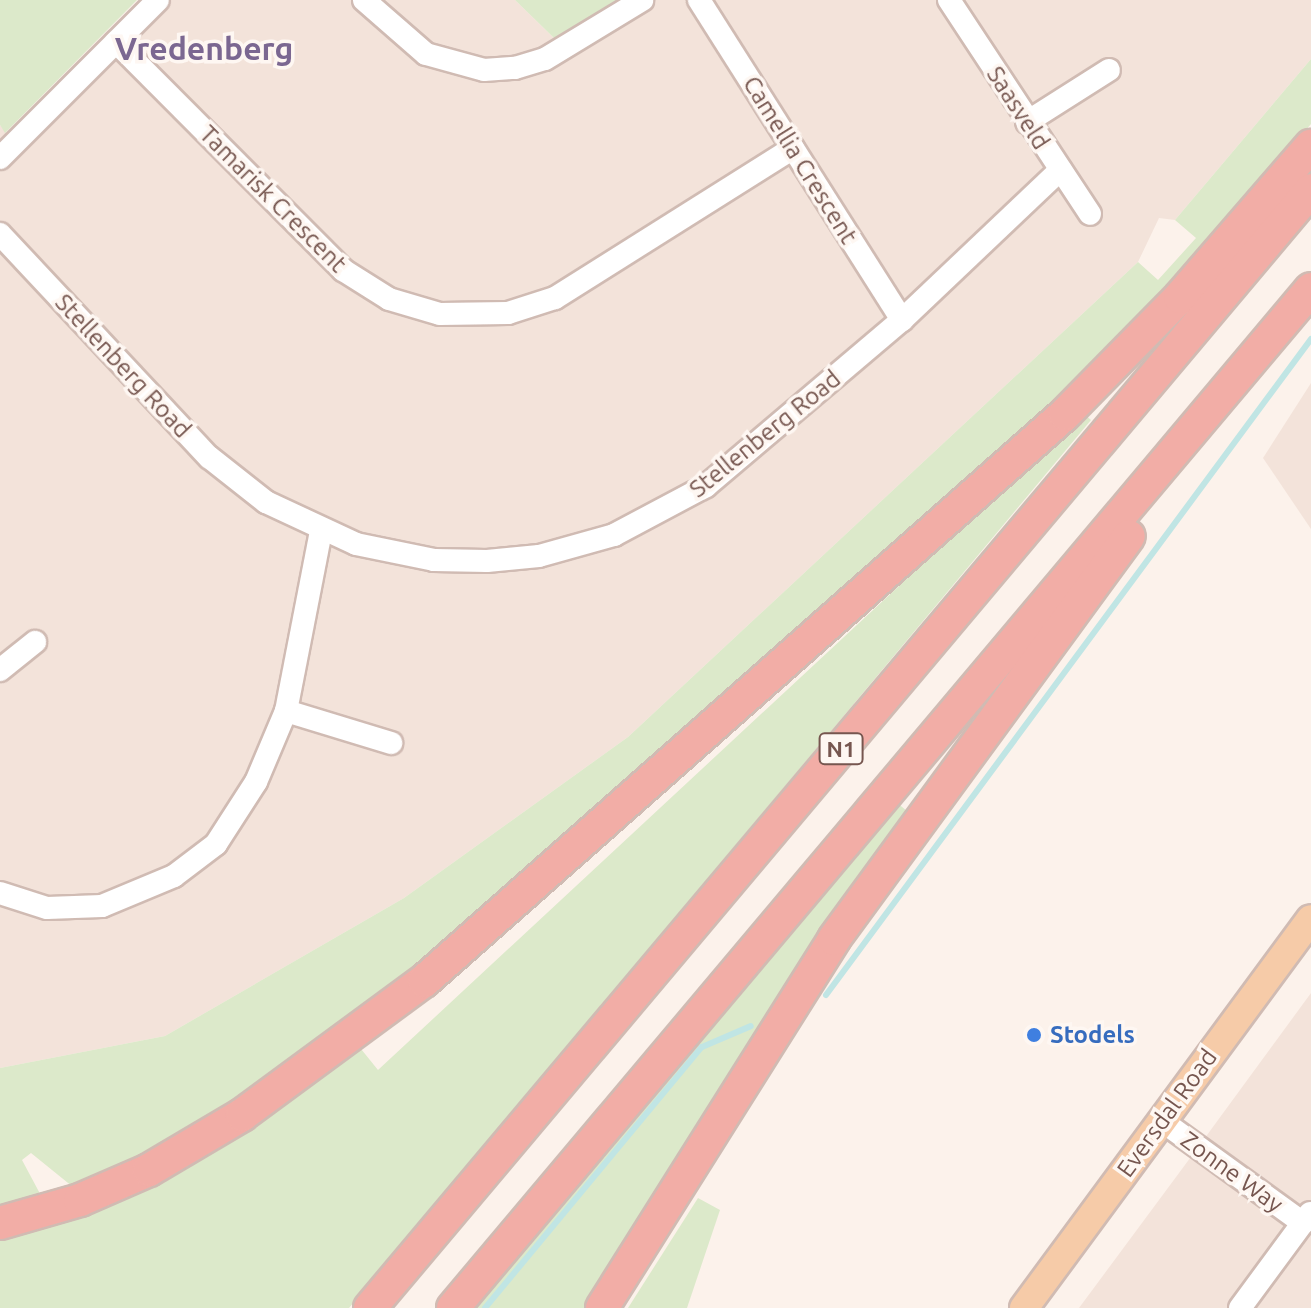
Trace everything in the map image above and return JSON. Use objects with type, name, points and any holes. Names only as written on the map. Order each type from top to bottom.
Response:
[{"type":"highway","points":[[5,1222],[108,1188],[209,1136],[424,981],[1065,414],[1180,297],[1311,146]]},
{"type":"highway","name":"N1","points":[[370,1308],[1311,190]]},
{"type":"highway","points":[[602,1308],[834,939],[1307,293]]},
{"type":"highway","name":"N1","points":[[453,1308],[1307,293]]},
{"type":"main road","name":"Eversdal Road","points":[[1024,1308],[1311,919]]},
{"type":"street","points":[[0,158],[158,0]]},
{"type":"street","points":[[364,0],[426,54],[484,70],[545,59],[642,0]]},
{"type":"street","name":"Camellia Crescent","points":[[699,0],[902,320]]},
{"type":"street","name":"Saasveld","points":[[949,0],[1090,214]]},
{"type":"street","name":"Tamarisk Crescent","points":[[116,42],[343,270],[389,299],[440,314],[500,314],[555,298],[793,148]]},
{"type":"street","points":[[1027,122],[1109,70]]},
{"type":"street","name":"Stellenberg Road","points":[[0,234],[209,457],[266,502],[321,531],[382,551],[460,561],[539,556],[614,535],[706,486],[902,320],[1060,170]]},
{"type":"street","points":[[0,893],[47,908],[102,906],[174,876],[216,844],[256,782],[286,711],[321,531]]},
{"type":"street","points":[[0,670],[35,642]]},
{"type":"street","points":[[286,711],[391,743]]},
{"type":"street","name":"Zonne Way","points":[[1162,1121],[1307,1218]]},
{"type":"street","points":[[1240,1308],[1307,1218]]},
{"type":"shaded area","points":[[155,0],[515,0],[564,48],[640,0],[1311,0],[1311,59],[1175,220],[1159,218],[1138,262],[628,737],[404,898],[165,1036],[0,1068],[0,125],[13,142]]},
{"type":"shaded area","points":[[1311,383],[1311,529],[1263,458]]},
{"type":"shaded area","points":[[1311,993],[1311,1308],[1079,1308],[1199,1146]]},
{"type":"green space","points":[[0,0],[137,0],[5,133],[0,125]]},
{"type":"green space","points":[[515,0],[620,0],[556,40]]},
{"type":"green space","points":[[1311,59],[1311,124],[1161,296],[1071,389],[457,938],[253,1092],[177,1140],[73,1187],[31,1153],[22,1160],[53,1218],[357,1044],[378,1070],[1084,414],[1091,420],[349,1308],[0,1308],[0,1068],[165,1036],[404,898],[628,737],[1138,262],[1158,280],[1196,238],[1175,220]]},
{"type":"green space","points":[[896,802],[907,811],[814,943],[587,1308],[476,1308]]},
{"type":"green space","points":[[698,1198],[720,1210],[687,1308],[628,1308]]},
{"type":"waterway","points":[[826,995],[1311,339]]},
{"type":"waterway","points":[[485,1308],[702,1047],[751,1026]]},
{"type":"place","name":"Stodels","points":[[1034,1035]]},
{"type":"district","name":"Vredenberg","points":[[204,48]]}]
